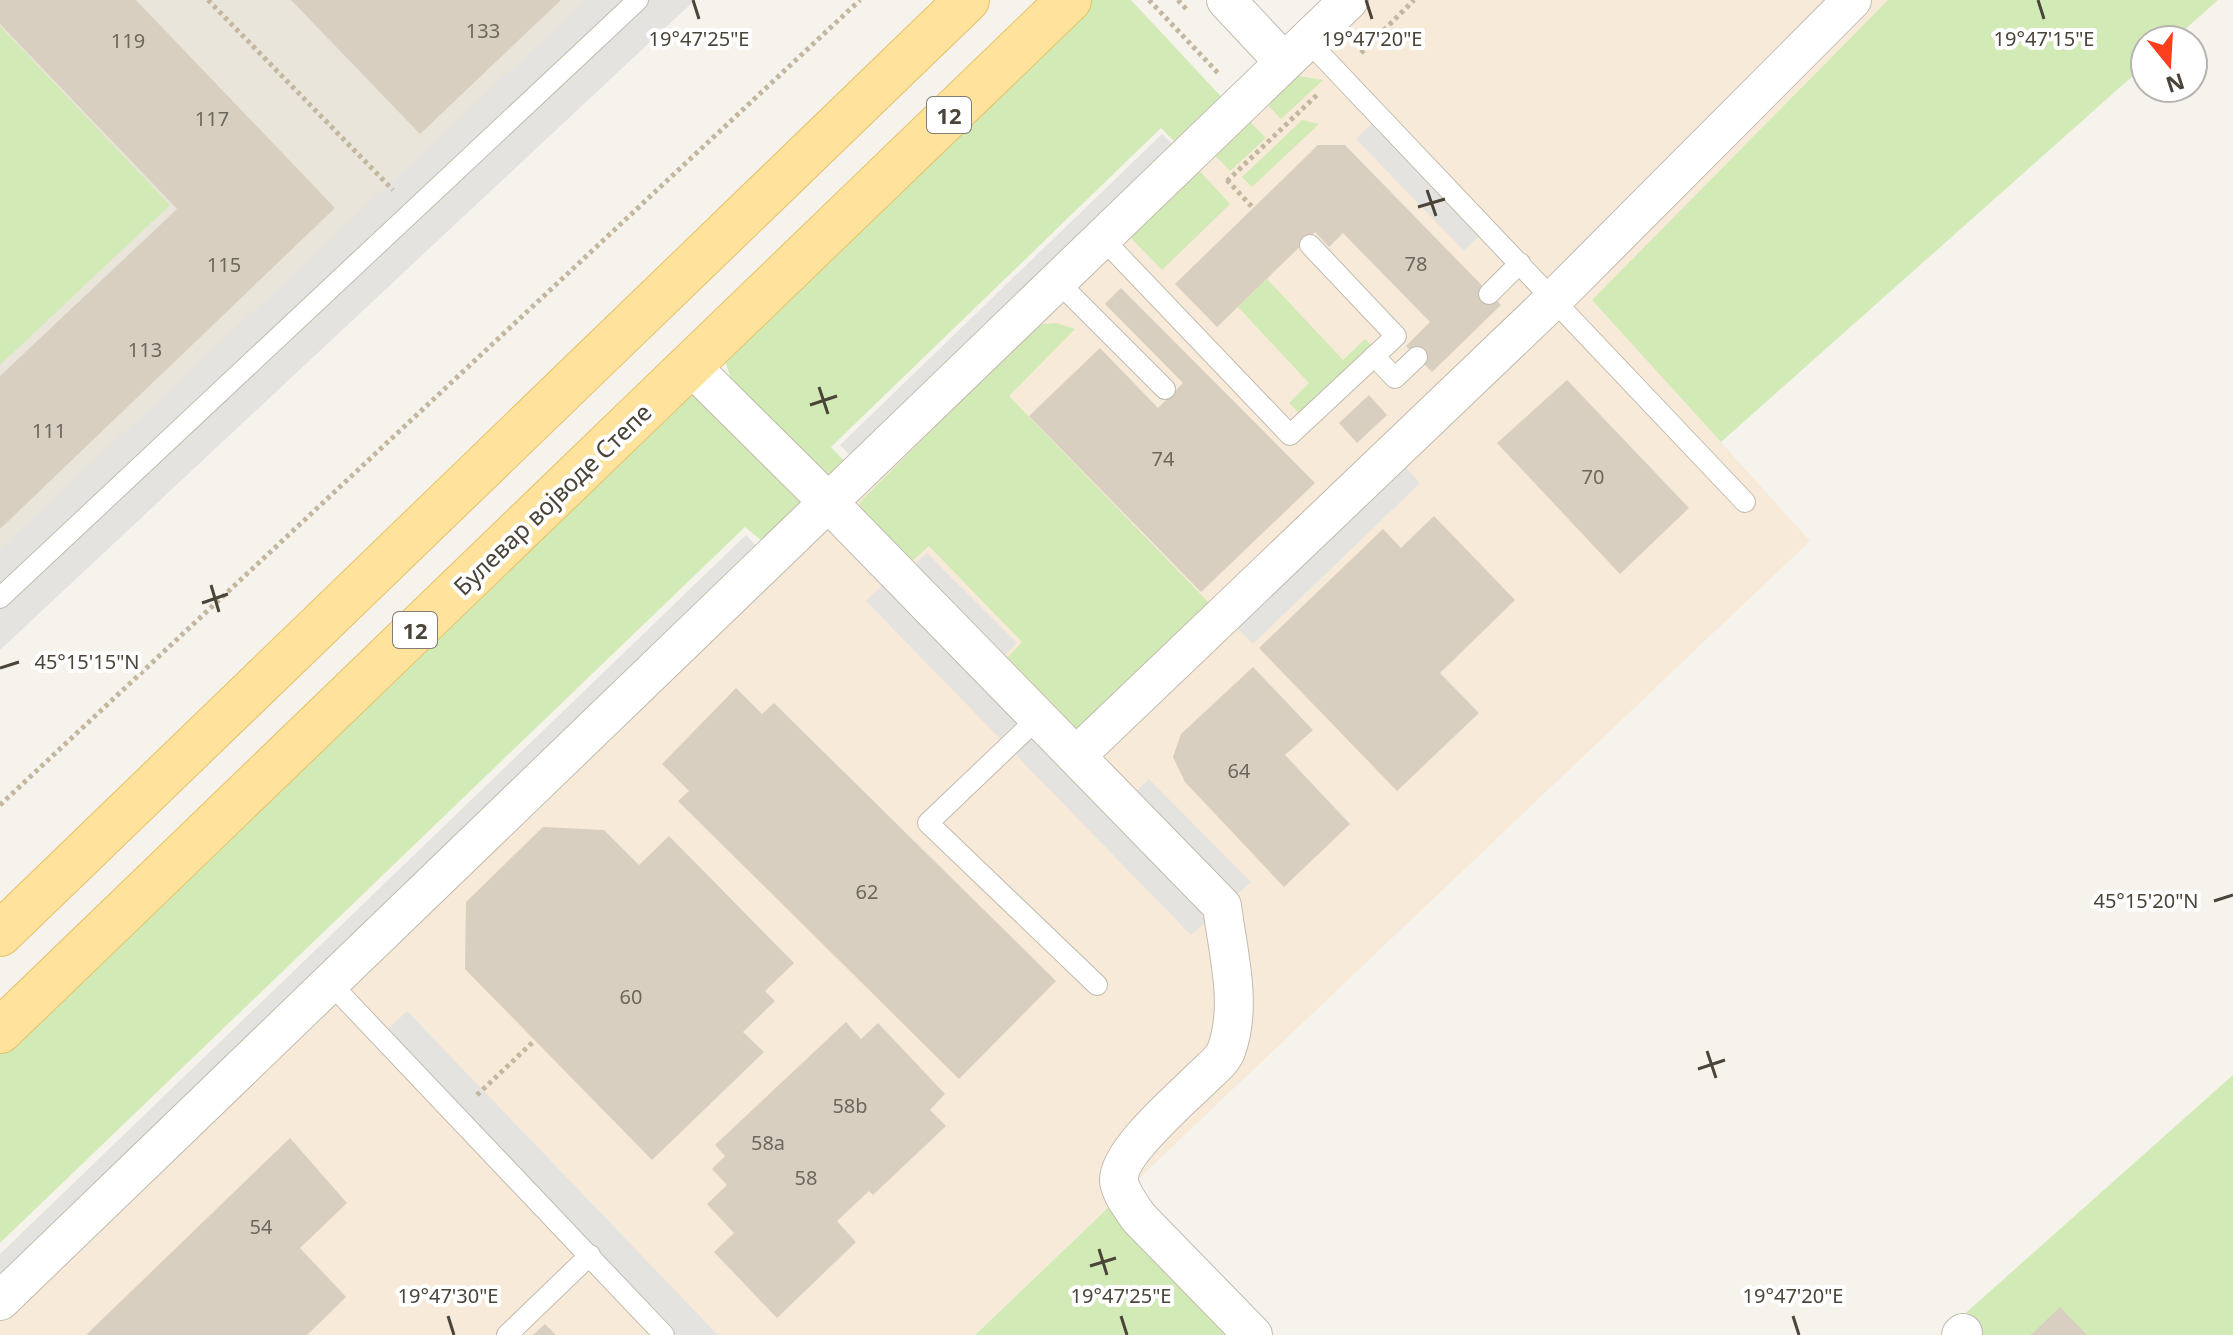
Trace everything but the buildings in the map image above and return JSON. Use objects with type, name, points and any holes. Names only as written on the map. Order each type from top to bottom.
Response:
[{"type":"main road","points":[[910,55],[934,0]]},
{"type":"main road","points":[[0,934],[967,0]]},
{"type":"main road","name":"Булевар војводе Степе","points":[[0,1031],[1069,0]]},
{"type":"street","points":[[0,1301],[1102,238],[1317,24],[1226,0]]},
{"type":"street","points":[[1076,756],[1555,298],[1852,0]]},
{"type":"street","points":[[690,365],[1222,906],[1234,1025],[1225,1055],[1138,1143],[1124,1161],[1119,1180],[1139,1218],[1253,1335]]},
{"type":"lane","points":[[0,598],[638,0]]},
{"type":"lane","points":[[1317,24],[1520,263],[1745,502]]},
{"type":"lane","points":[[1102,238],[1290,435],[1396,336],[1310,245]]},
{"type":"lane","points":[[1489,294],[1520,263]]},
{"type":"lane","points":[[1057,281],[1165,389]]},
{"type":"lane","points":[[1374,356],[1395,378],[1417,357]]},
{"type":"lane","points":[[1038,718],[928,823],[1097,985]]},
{"type":"lane","points":[[330,983],[664,1335]]},
{"type":"lane","points":[[507,1335],[590,1255]]},
{"type":"path","points":[[208,0],[413,211]]},
{"type":"path","points":[[0,805],[860,0]]},
{"type":"path","points":[[1160,0],[1152,3],[1277,134]]},
{"type":"path","points":[[456,1115],[535,1040]]},
{"type":"shaded area","points":[[0,0],[591,0],[0,550]]},
{"type":"shaded area","points":[[585,0],[695,0],[0,650],[0,548]]},
{"type":"shaded area","points":[[1364,0],[1888,0],[1593,300],[1810,541],[974,1335],[0,1335],[0,1316]]},
{"type":"shaded area","points":[[1379,116],[1487,228],[1464,251],[1356,139]]},
{"type":"shaded area","points":[[1162,134],[1186,157],[863,469],[840,445]]},
{"type":"shaded area","points":[[1393,453],[1420,483],[1253,644],[1224,615]]},
{"type":"shaded area","points":[[746,535],[769,559],[0,1301],[0,1254]]},
{"type":"shaded area","points":[[927,553],[1017,643],[991,669],[1123,804],[1149,779],[1251,882],[1191,935],[866,601],[896,572],[901,576]]},
{"type":"shaded area","points":[[407,1011],[718,1335],[664,1335],[380,1037]]},
{"type":"green space","points":[[1082,0],[1131,0],[1227,103],[1181,148],[1161,128],[831,447],[851,468],[834,484],[731,379],[726,364],[729,342]]},
{"type":"green space","points":[[1888,0],[2218,0],[2191,24],[2129,24],[2129,79],[1721,442],[1592,300]]},
{"type":"green space","points":[[0,26],[170,205],[0,365]]},
{"type":"green space","points":[[1293,75],[1323,80],[1281,119],[1264,101]]},
{"type":"green space","points":[[1246,118],[1266,138],[1230,171],[1210,150]]},
{"type":"green space","points":[[1302,120],[1319,124],[1252,187],[1242,177]]},
{"type":"green space","points":[[1196,167],[1230,204],[1162,270],[1131,238],[1131,230]]},
{"type":"green space","points":[[1267,279],[1343,360],[1365,339],[1373,347],[1301,415],[1289,403],[1309,383],[1238,307]]},
{"type":"green space","points":[[1056,323],[1075,329],[1009,396],[1212,606],[1081,728],[1071,729],[998,667],[1022,642],[929,546],[902,570],[859,513],[860,502],[1033,329]]},
{"type":"green space","points":[[689,393],[706,396],[811,502],[767,545],[745,527],[0,1243],[0,1046]]},
{"type":"green space","points":[[2233,1075],[2233,1335],[1941,1335]]},
{"type":"green space","points":[[1112,1204],[1237,1335],[975,1335]]}]
